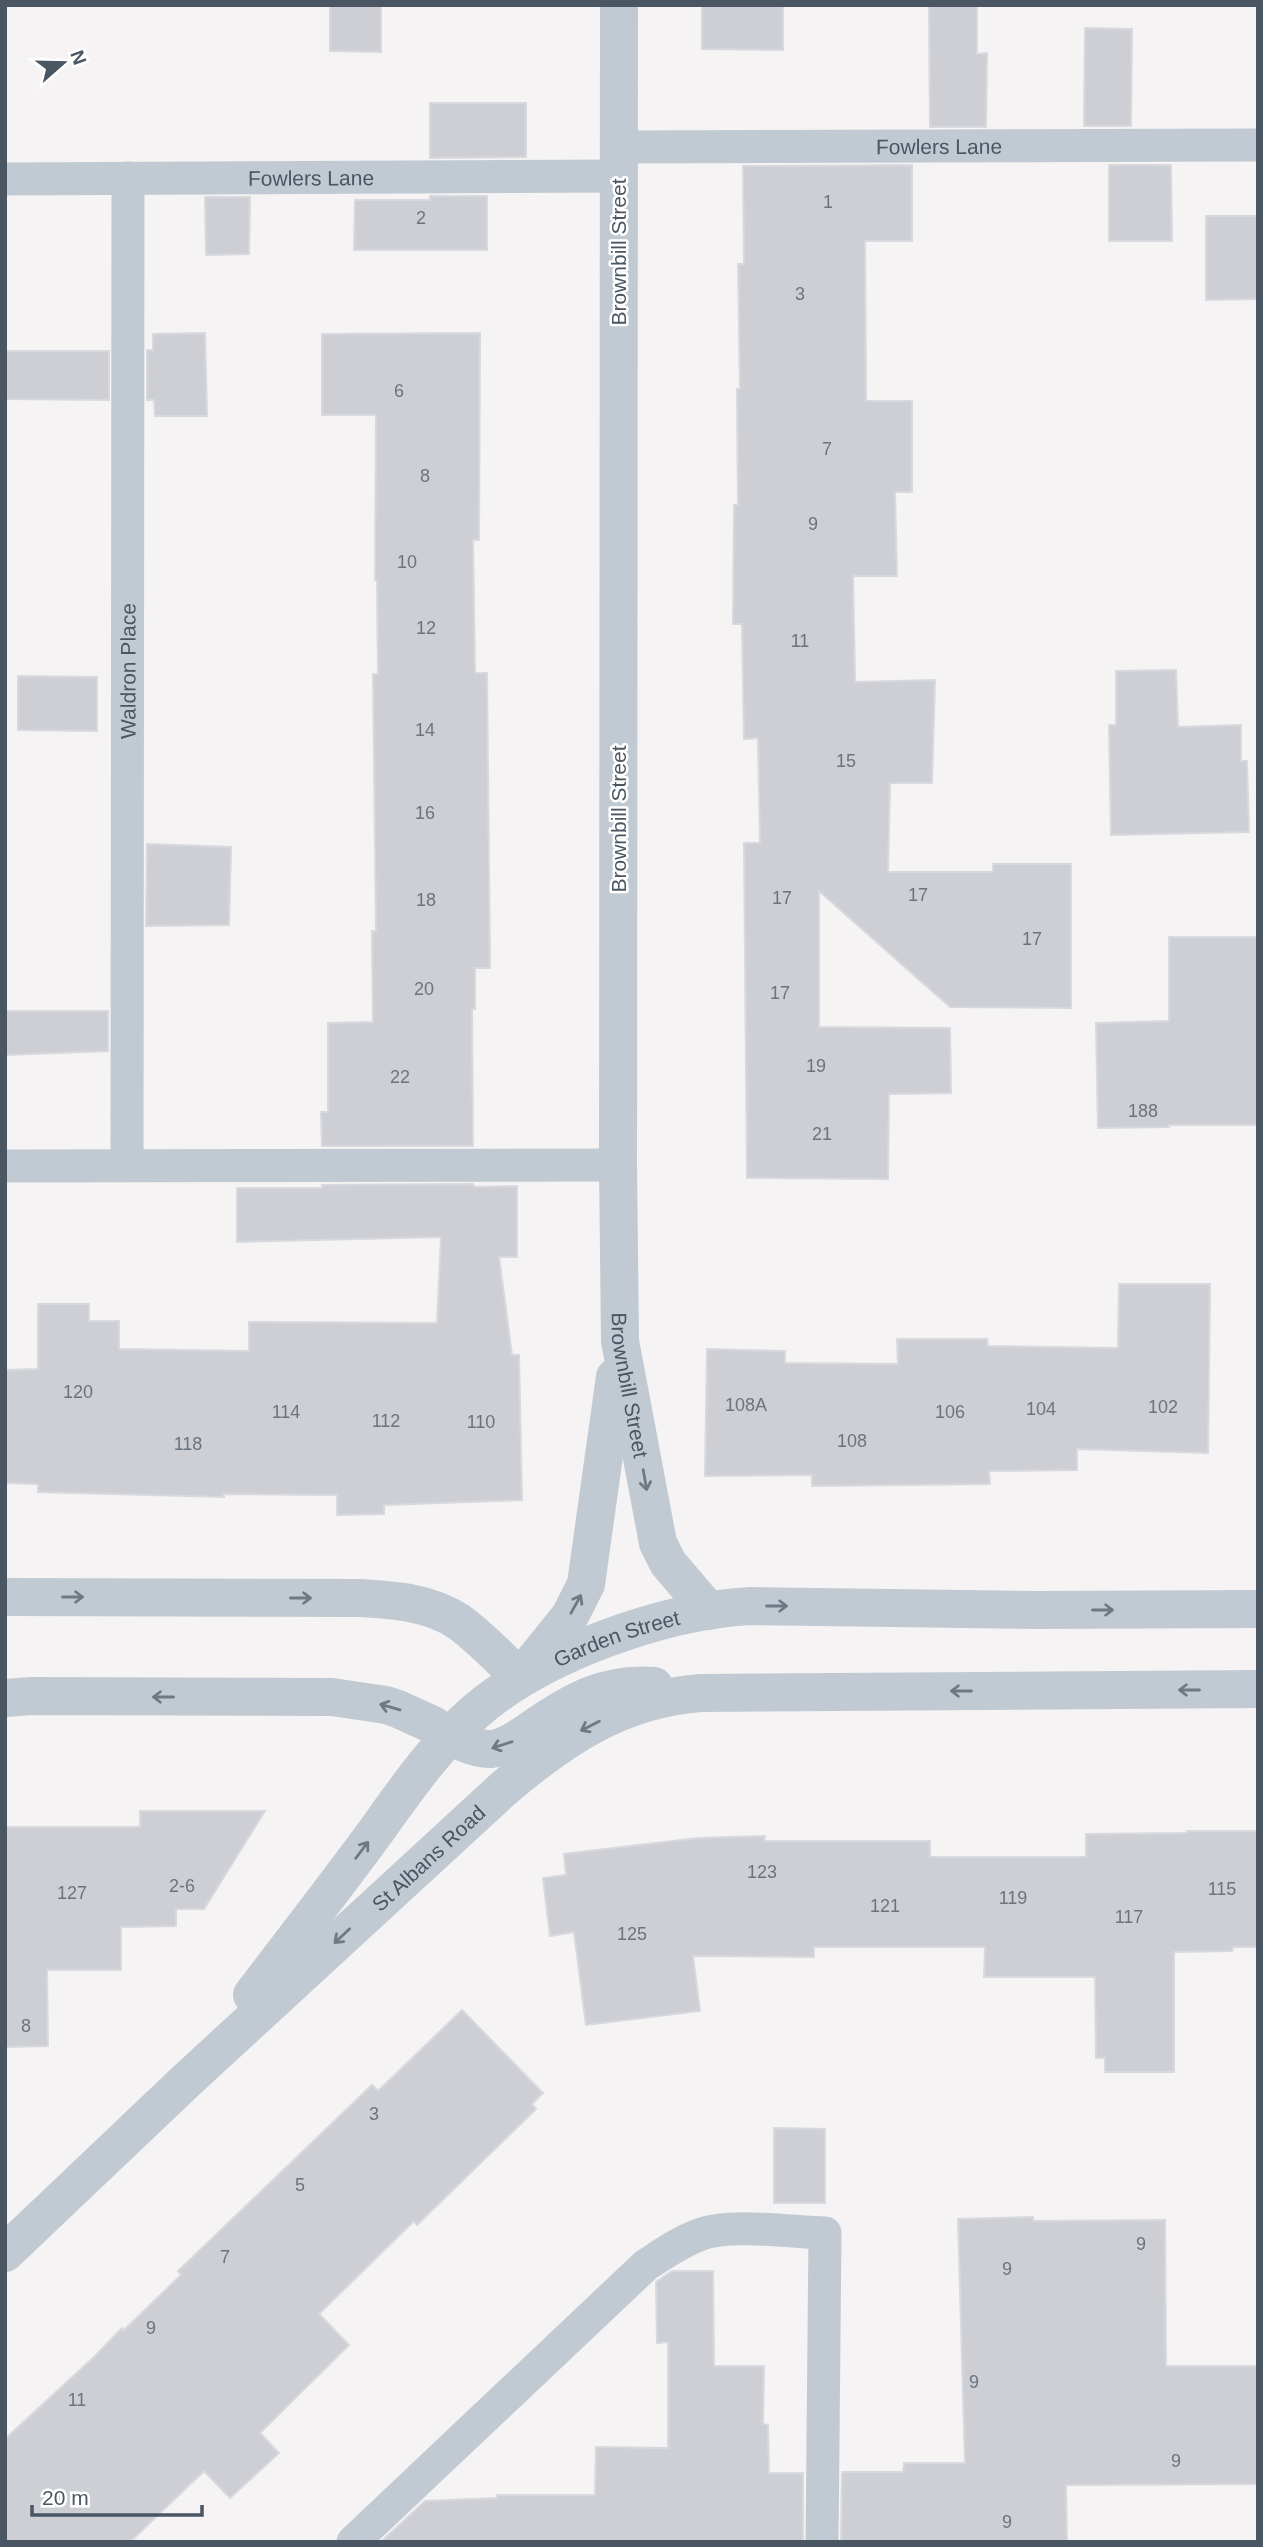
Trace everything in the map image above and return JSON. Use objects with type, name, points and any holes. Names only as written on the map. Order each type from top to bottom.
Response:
[{"type":"street","name":"Brownbill Street","points":[[619,5],[620,1341],[658,1543],[668,1563],[709,1611]]},
{"type":"street","points":[[5,1597],[359,1598],[400,1601],[432,1608],[459,1622],[520,1678],[570,1616],[586,1584],[620,1341]]},
{"type":"street","name":"Garden Street","points":[[520,1678],[613,1636],[709,1611],[769,1606],[1035,1611],[1258,1609]]},
{"type":"street","name":"St Albans Road","points":[[187,2080],[429,1759],[473,1713],[520,1678]]},
{"type":"street","points":[[5,1698],[332,1697],[398,1709],[450,1737],[486,1749],[503,1746],[580,1699],[602,1690],[624,1686],[666,1687],[701,1693],[1258,1689]]},
{"type":"street","name":"St Albans Road","points":[[5,2253],[433,1852],[546,1753],[587,1727],[627,1709],[663,1698],[701,1693]]},
{"type":"lane","name":"Fowlers Lane","points":[[5,179],[128,178],[1258,145]]},
{"type":"lane","name":"Waldron Place","points":[[127,1165],[128,178]]},
{"type":"lane","points":[[5,1166],[618,1165]]},
{"type":"lane","points":[[352,2542],[646,2265],[700,2234],[723,2230],[825,2232],[822,2542]]},
{"type":"building","points":[[330,5],[381,5],[381,52],[330,51]]},
{"type":"building","points":[[702,5],[783,5],[783,50],[702,49]]},
{"type":"building","points":[[929,5],[977,5],[977,54],[987,53],[986,127],[930,127]]},
{"type":"building","points":[[1085,28],[1132,29],[1131,126],[1084,126]]},
{"type":"building","points":[[430,103],[526,103],[526,157],[430,158]]},
{"type":"building","points":[[912,165],[912,241],[865,241],[866,401],[912,401],[912,492],[895,492],[897,576],[853,576],[855,682],[935,680],[932,783],[890,783],[888,872],[993,872],[993,864],[1071,864],[1071,1008],[950,1007],[819,891],[819,1027],[950,1028],[951,1093],[889,1094],[888,1179],[747,1178],[744,843],[760,843],[758,738],[744,739],[742,624],[733,624],[734,505],[738,505],[737,389],[740,389],[738,264],[744,264],[743,166]]},
{"type":"building","points":[[1109,165],[1171,165],[1172,241],[1109,241]]},
{"type":"building","points":[[430,196],[487,196],[487,250],[354,250],[355,200],[430,200]]},
{"type":"building","points":[[205,197],[250,197],[249,254],[206,255]]},
{"type":"building","points":[[1206,216],[1258,216],[1258,299],[1206,300]]},
{"type":"building","points":[[205,333],[207,416],[155,416],[154,400],[147,400],[147,350],[153,350],[153,334]]},
{"type":"building","points":[[480,333],[479,540],[473,540],[475,673],[487,673],[490,968],[475,968],[475,1009],[472,1009],[473,1146],[322,1146],[321,1112],[328,1112],[328,1023],[373,1022],[372,931],[376,931],[373,674],[378,674],[375,580],[376,415],[322,415],[322,334]]},
{"type":"building","points":[[5,351],[109,351],[109,400],[5,399]]},
{"type":"building","points":[[1176,670],[1178,727],[1241,725],[1241,761],[1247,761],[1249,832],[1111,835],[1109,725],[1116,725],[1116,671]]},
{"type":"building","points":[[18,676],[97,677],[97,731],[18,730]]},
{"type":"building","points":[[147,844],[231,847],[229,925],[146,926]]},
{"type":"building","points":[[1169,937],[1258,937],[1258,1125],[1098,1128],[1096,1023],[1169,1021]]},
{"type":"building","points":[[5,1011],[108,1011],[108,1051],[5,1055]]},
{"type":"building","points":[[473,1184],[474,1187],[517,1186],[517,1257],[499,1257],[512,1355],[519,1355],[522,1500],[384,1505],[384,1514],[337,1515],[337,1495],[224,1494],[224,1497],[38,1492],[38,1484],[5,1483],[5,1370],[38,1369],[38,1304],[89,1304],[89,1321],[119,1321],[119,1349],[249,1351],[249,1322],[437,1323],[441,1237],[237,1242],[237,1188]]},
{"type":"building","points":[[1119,1284],[1210,1284],[1208,1453],[1077,1449],[1077,1470],[989,1471],[990,1484],[812,1486],[812,1475],[705,1476],[707,1349],[785,1351],[785,1363],[898,1364],[897,1339],[987,1339],[988,1346],[1118,1348]]},
{"type":"building","points":[[140,1811],[265,1811],[204,1909],[176,1909],[176,1926],[121,1927],[121,1970],[47,1970],[48,2046],[5,2047],[5,1827],[140,1827]]},
{"type":"building","points":[[1258,1831],[1258,1947],[1233,1947],[1232,1951],[1174,1952],[1174,2072],[1105,2072],[1105,2058],[1096,2058],[1095,1977],[984,1977],[985,1947],[814,1947],[814,1957],[693,1956],[700,2011],[586,2025],[574,1932],[550,1936],[543,1878],[566,1875],[564,1854],[698,1838],[765,1836],[764,1841],[930,1841],[930,1857],[1086,1857],[1086,1834]]},
{"type":"building","points":[[462,2010],[543,2093],[532,2104],[536,2109],[417,2225],[414,2221],[319,2314],[349,2345],[260,2433],[279,2453],[230,2498],[204,2471],[130,2542],[5,2542],[5,2439],[122,2328],[124,2330],[181,2275],[178,2271],[372,2085],[378,2091]]},
{"type":"building","points":[[774,2128],[825,2129],[825,2203],[774,2203]]},
{"type":"building","points":[[1033,2217],[1033,2221],[1165,2220],[1166,2366],[1258,2366],[1258,2484],[1066,2485],[1067,2542],[841,2542],[842,2472],[903,2472],[904,2463],[965,2463],[958,2219]]},
{"type":"building","points":[[672,2271],[713,2271],[714,2366],[764,2366],[763,2424],[768,2425],[769,2473],[803,2473],[803,2542],[381,2542],[425,2501],[497,2498],[497,2495],[595,2495],[596,2447],[668,2448],[668,2342],[657,2343],[656,2282]]}]
